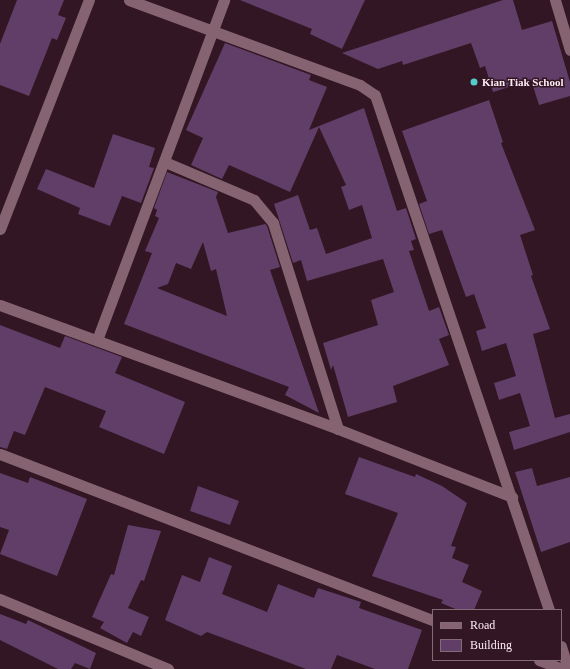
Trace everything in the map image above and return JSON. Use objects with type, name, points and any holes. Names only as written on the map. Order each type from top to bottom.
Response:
[{"type":"street","points":[[0,229],[89,0]]},
{"type":"street","points":[[129,0],[360,85],[375,96],[549,609]]},
{"type":"street","points":[[97,340],[224,0]]},
{"type":"street","points":[[555,0],[570,50]]},
{"type":"street","points":[[164,162],[254,200],[273,223],[338,429]]},
{"type":"street","points":[[0,305],[338,429],[512,497]]},
{"type":"street","points":[[0,454],[432,620]]},
{"type":"street","points":[[0,599],[168,669]]},
{"type":"street","points":[[562,649],[568,669]]},
{"type":"street","points":[[542,661],[563,669]]},
{"type":"building","points":[[17,0],[64,0],[58,15],[66,18],[57,40],[52,38],[29,96],[0,85],[0,44]]},
{"type":"building","points":[[240,0],[365,0],[342,49],[310,34],[312,29]]},
{"type":"building","points":[[503,0],[513,0],[522,30],[552,21],[570,82],[570,96],[539,105],[531,80],[493,92],[485,66],[480,68],[471,43],[403,65],[402,61],[378,69],[342,53]]},
{"type":"building","points":[[225,43],[311,75],[309,80],[327,87],[309,130],[364,108],[397,211],[406,208],[416,239],[411,241],[414,250],[409,251],[429,311],[439,307],[449,335],[439,339],[449,365],[393,386],[397,402],[348,417],[333,365],[331,370],[323,343],[378,325],[371,300],[394,292],[383,259],[307,281],[301,260],[293,263],[274,204],[298,195],[310,230],[317,228],[326,254],[372,238],[362,205],[349,210],[341,187],[346,185],[319,127],[290,192],[229,165],[222,179],[191,165],[203,138],[186,130]]},
{"type":"building","points":[[489,100],[503,142],[501,143],[535,230],[520,235],[533,275],[531,276],[550,329],[533,334],[555,418],[570,414],[570,432],[514,450],[509,432],[530,426],[520,393],[499,400],[494,383],[516,376],[506,343],[482,351],[476,331],[486,328],[474,294],[466,297],[442,230],[429,234],[419,204],[427,201],[402,131]]},
{"type":"building","points":[[113,134],[155,148],[149,167],[154,168],[141,203],[122,196],[110,226],[78,214],[80,208],[37,189],[46,169],[94,188]]},
{"type":"building","points":[[167,172],[218,192],[216,197],[228,233],[265,224],[267,226],[280,267],[270,270],[319,413],[285,395],[289,387],[124,324],[152,253],[145,251],[159,218],[155,216],[157,210],[154,208]],"holes":[[[203,242],[211,271],[216,269],[227,316],[157,288],[168,284],[176,263],[191,269]]]},
{"type":"building","points":[[0,325],[60,348],[65,336],[122,357],[115,373],[185,402],[164,454],[99,427],[106,411],[45,387],[25,435],[14,431],[7,449],[0,447]]},
{"type":"building","points":[[359,457],[415,477],[416,474],[442,486],[467,503],[451,546],[456,547],[452,558],[469,565],[462,582],[482,591],[474,609],[456,609],[441,603],[443,600],[372,576],[398,513],[345,494]]},
{"type":"building","points":[[532,468],[537,486],[570,477],[570,542],[541,552],[515,472]]},
{"type":"building","points":[[0,473],[28,483],[30,477],[87,499],[57,576],[0,554],[9,530],[0,527]]},
{"type":"building","points":[[198,486],[239,501],[230,525],[190,511]]},
{"type":"building","points":[[128,525],[161,531],[144,581],[141,580],[128,608],[149,617],[141,636],[133,632],[127,643],[100,628],[104,622],[92,617],[111,574],[114,575]]},
{"type":"building","points":[[209,557],[232,566],[222,594],[267,612],[278,584],[314,598],[318,588],[361,602],[359,608],[422,630],[408,669],[375,669],[337,655],[331,669],[306,669],[207,632],[201,636],[165,620],[182,575],[200,582]]},
{"type":"building","points":[[0,614],[26,624],[28,620],[96,653],[90,669],[75,663],[71,669],[58,669],[0,640]]},
{"type":"place","name":"Kian Tiak School","points":[[474,82]]}]
